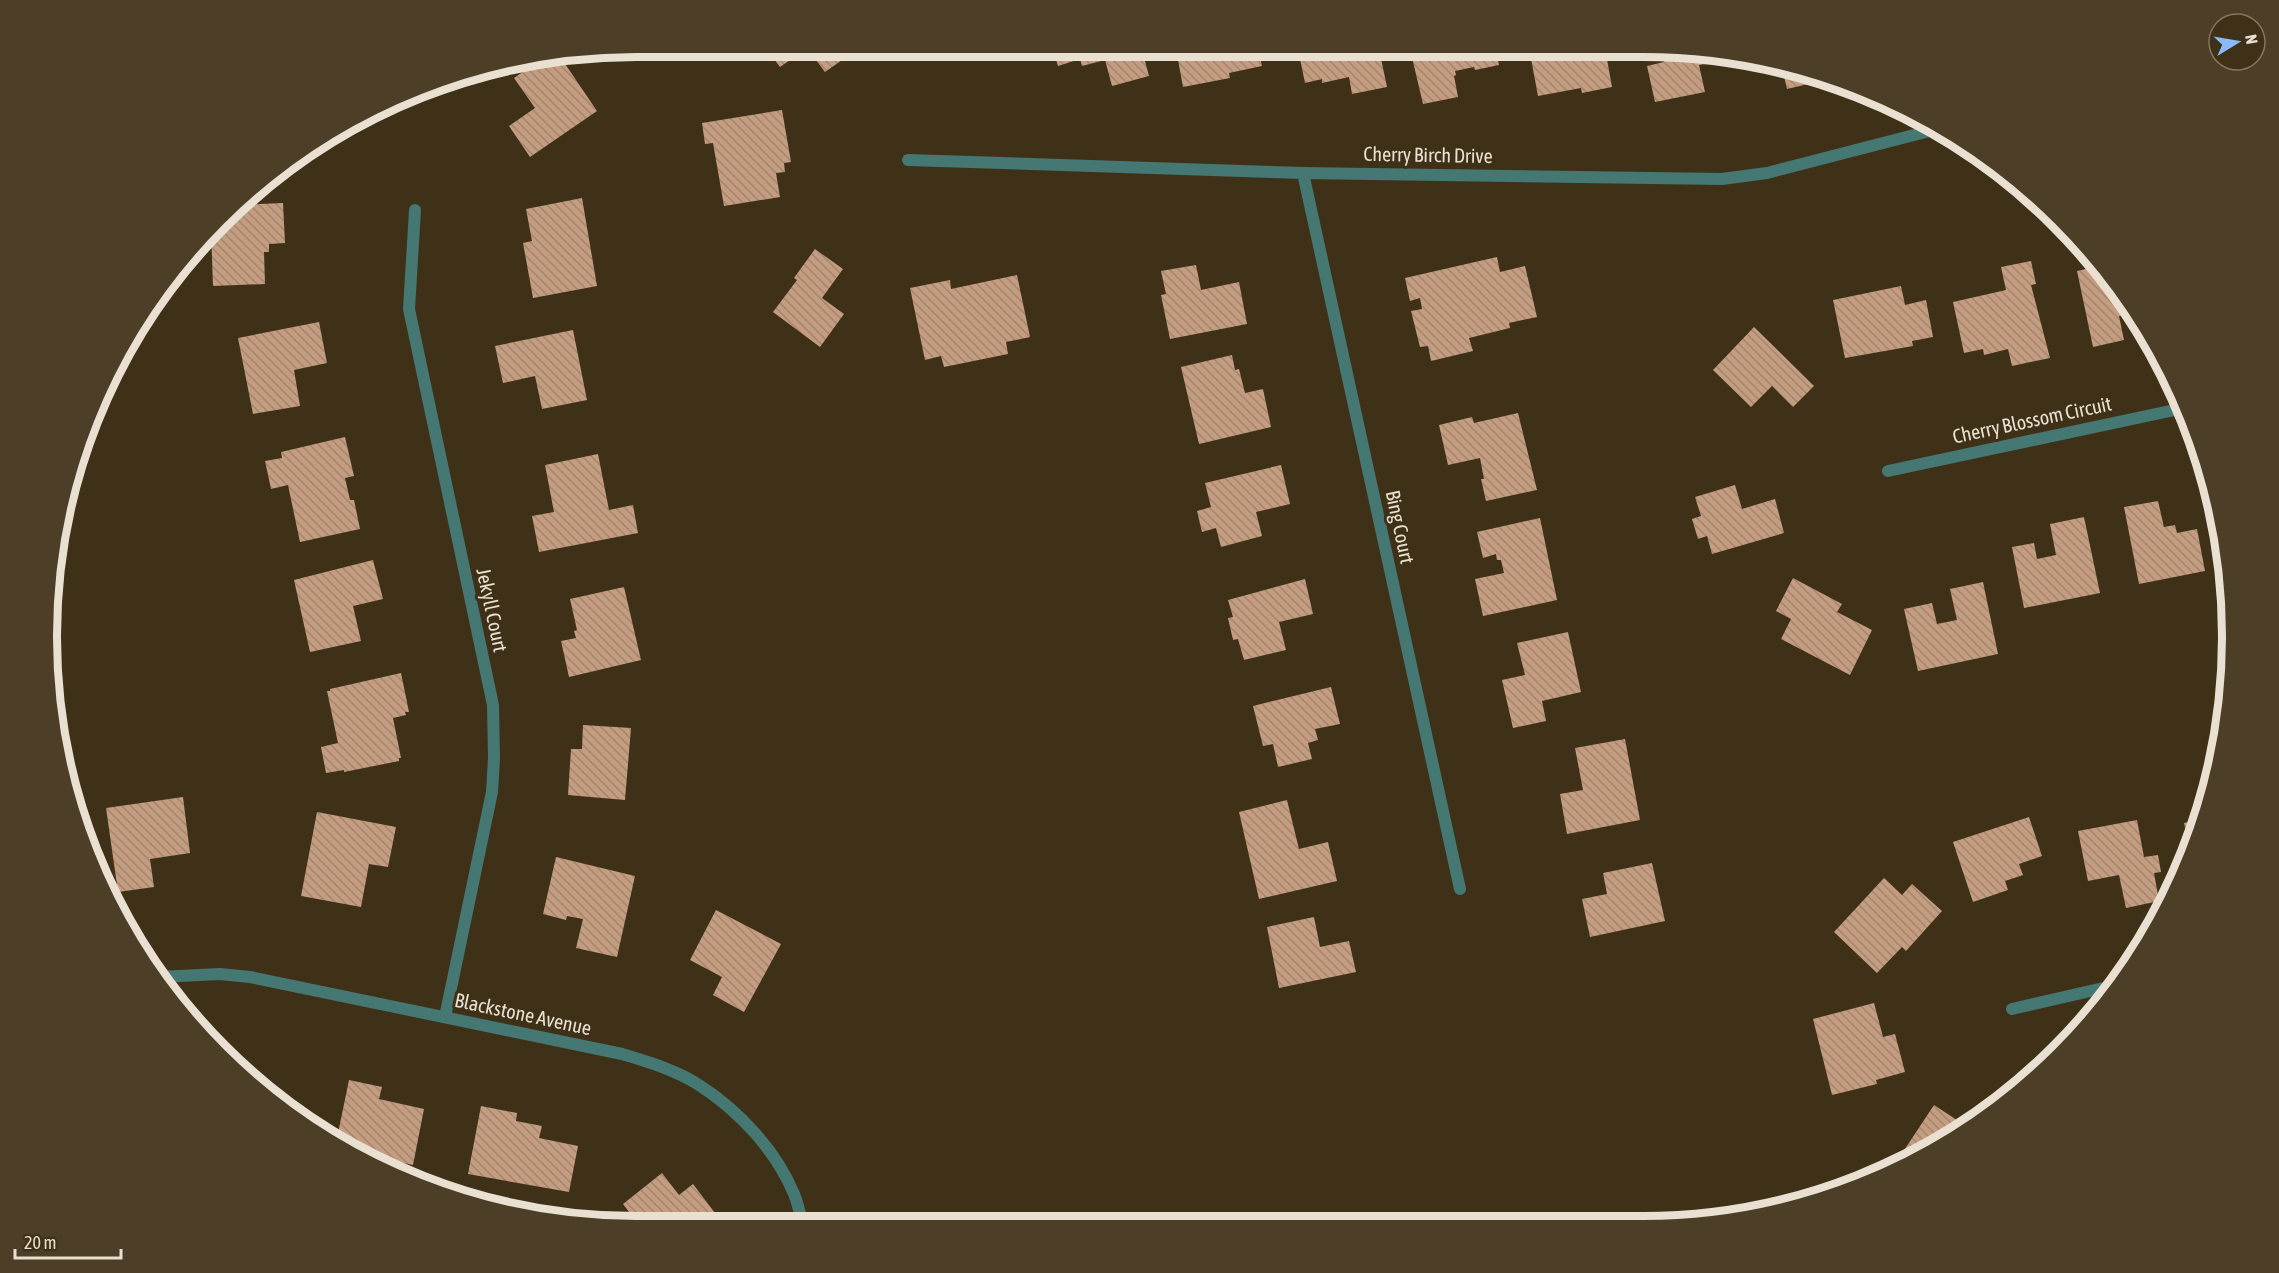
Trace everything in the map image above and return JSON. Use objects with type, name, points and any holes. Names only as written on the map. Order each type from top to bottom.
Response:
[{"type":"street","name":"Cherry Birch Drive","points":[[908,159],[1303,173],[1722,178],[1767,173],[1926,132]]},
{"type":"street","name":"Bing Court","points":[[1303,173],[1460,889]]},
{"type":"street","name":"Jekyll Court","points":[[415,210],[409,309],[493,716],[492,792],[445,1017]]},
{"type":"street","name":"Cherry Blossom Circuit","points":[[1888,471],[2176,410]]},
{"type":"street","name":"Blackstone Avenue","points":[[168,977],[220,974],[250,977],[622,1054],[654,1064],[698,1084],[749,1126],[770,1151],[794,1194],[800,1216]]},
{"type":"street","points":[[2012,1009],[2103,988]]},
{"type":"building","points":[[772,57],[794,57],[780,67]]},
{"type":"building","points":[[814,57],[846,57],[825,72]]},
{"type":"building","points":[[1055,57],[1144,57],[1149,76],[1112,86],[1105,60],[1082,66],[1080,59],[1058,66]]},
{"type":"building","points":[[1177,57],[1260,57],[1262,66],[1229,73],[1230,78],[1183,87]]},
{"type":"building","points":[[1300,57],[1381,57],[1387,87],[1352,94],[1349,77],[1322,83],[1322,79],[1305,83]]},
{"type":"building","points":[[1412,57],[1497,57],[1499,65],[1455,71],[1458,97],[1423,104]]},
{"type":"building","points":[[1531,57],[1607,57],[1612,87],[1582,93],[1581,88],[1538,96]]},
{"type":"building","points":[[1663,58],[1712,61],[1699,65],[1705,92],[1655,102],[1647,66],[1664,62]]},
{"type":"building","points":[[564,62],[597,111],[530,157],[509,126],[535,108],[514,78],[530,67]]},
{"type":"building","points":[[1784,75],[1812,83],[1787,89]]},
{"type":"building","points":[[782,110],[791,162],[784,163],[785,172],[776,173],[780,197],[724,206],[713,143],[705,144],[702,123]]},
{"type":"building","points":[[582,198],[597,286],[533,298],[523,243],[532,241],[526,209]]},
{"type":"building","points":[[283,203],[285,243],[269,244],[269,252],[264,252],[265,284],[213,286],[211,243],[250,204]]},
{"type":"building","points":[[815,249],[843,269],[822,298],[844,314],[820,347],[773,312],[797,280],[794,278]]},
{"type":"building","points":[[1497,257],[1500,272],[1525,266],[1537,317],[1509,323],[1510,328],[1469,338],[1473,351],[1431,361],[1428,346],[1420,347],[1411,311],[1422,309],[1420,298],[1410,301],[1405,278]]},
{"type":"building","points":[[2031,261],[2036,284],[2031,285],[2050,358],[2012,366],[2008,349],[1984,355],[1983,349],[1964,353],[1953,302],[2006,290],[2001,267]]},
{"type":"building","points":[[1196,265],[1201,290],[1239,282],[1247,324],[1170,339],[1161,295],[1166,294],[1161,271]]},
{"type":"building","points":[[2089,268],[2124,315],[2119,316],[2124,340],[2093,347],[2077,271]]},
{"type":"building","points":[[1017,275],[1030,337],[1006,342],[1008,354],[944,367],[941,356],[925,360],[910,288],[950,280],[951,289]]},
{"type":"building","points":[[1901,286],[1905,305],[1926,300],[1933,337],[1912,341],[1913,346],[1845,358],[1833,300]]},
{"type":"building","points":[[319,322],[327,363],[294,370],[300,406],[253,414],[238,338]]},
{"type":"building","points":[[1754,327],[1814,386],[1793,407],[1772,386],[1751,407],[1713,370]]},
{"type":"building","points":[[573,330],[587,400],[542,409],[535,376],[503,383],[495,346]]},
{"type":"building","points":[[1232,355],[1235,370],[1239,369],[1245,393],[1263,389],[1271,427],[1199,444],[1181,367]]},
{"type":"building","points":[[1518,413],[1537,490],[1486,501],[1481,479],[1484,479],[1480,458],[1448,465],[1439,425],[1472,417],[1474,423]]},
{"type":"building","points":[[345,437],[354,476],[345,478],[350,500],[354,500],[360,529],[300,542],[288,485],[271,489],[265,461],[282,458],[281,452]]},
{"type":"building","points":[[598,454],[609,510],[633,505],[638,533],[539,552],[532,516],[554,512],[545,465]]},
{"type":"building","points":[[1281,465],[1290,504],[1256,512],[1262,536],[1221,547],[1216,528],[1202,532],[1197,511],[1211,507],[1205,483]]},
{"type":"building","points":[[1735,485],[1742,509],[1775,499],[1784,533],[1712,554],[1707,536],[1698,539],[1692,519],[1701,516],[1695,497]]},
{"type":"building","points":[[2158,501],[2164,527],[2175,525],[2177,533],[2197,529],[2205,571],[2139,584],[2124,507]]},
{"type":"building","points":[[2084,517],[2100,593],[2024,608],[2012,547],[2034,543],[2037,559],[2056,555],[2050,524]]},
{"type":"building","points":[[1540,518],[1557,600],[1483,616],[1475,579],[1504,573],[1501,560],[1497,560],[1496,554],[1483,558],[1477,532]]},
{"type":"building","points":[[373,560],[383,599],[353,606],[361,641],[310,652],[294,580]]},
{"type":"building","points":[[1793,578],[1842,604],[1837,612],[1872,630],[1850,675],[1781,639],[1791,619],[1776,611]]},
{"type":"building","points":[[1305,579],[1313,614],[1279,622],[1286,650],[1244,660],[1238,639],[1233,640],[1228,618],[1233,617],[1228,600]]},
{"type":"building","points":[[1983,582],[1998,654],[1918,671],[1904,609],[1932,603],[1937,624],[1957,620],[1950,589]]},
{"type":"building","points":[[624,587],[641,660],[569,677],[561,641],[576,638],[574,631],[577,630],[570,599]]},
{"type":"building","points":[[1568,632],[1581,692],[1542,701],[1546,721],[1513,728],[1502,680],[1525,675],[1517,643]]},
{"type":"building","points":[[401,673],[409,712],[393,718],[401,758],[399,761],[344,772],[344,770],[326,773],[321,747],[338,743],[327,691]]},
{"type":"building","points":[[1331,687],[1340,724],[1315,729],[1318,740],[1308,743],[1312,759],[1278,767],[1273,744],[1263,746],[1253,706]]},
{"type":"building","points":[[583,725],[631,728],[625,800],[568,795],[571,749],[582,749]]},
{"type":"building","points":[[1625,739],[1640,820],[1567,834],[1560,794],[1583,790],[1575,748]]},
{"type":"building","points":[[183,797],[190,853],[150,859],[154,887],[118,892],[106,808]]},
{"type":"building","points":[[1287,800],[1299,849],[1328,842],[1337,881],[1259,899],[1239,812]]},
{"type":"building","points":[[317,812],[396,827],[388,867],[369,864],[361,907],[301,896]]},
{"type":"building","points":[[2029,817],[2042,856],[2019,864],[2023,875],[2005,881],[2008,890],[1973,902],[1953,842]]},
{"type":"building","points":[[2137,820],[2144,857],[2158,855],[2161,872],[2154,873],[2157,901],[2126,908],[2119,875],[2088,881],[2078,831]]},
{"type":"building","points":[[2191,821],[2187,835],[2184,823]]},
{"type":"building","points":[[556,857],[635,876],[617,957],[576,948],[583,919],[567,916],[566,920],[543,914]]},
{"type":"building","points":[[1652,863],[1665,921],[1590,937],[1582,899],[1607,894],[1603,873]]},
{"type":"building","points":[[1884,878],[1902,895],[1912,884],[1942,911],[1906,951],[1902,947],[1877,973],[1834,932]]},
{"type":"building","points":[[716,910],[781,944],[744,1012],[713,995],[722,977],[690,960]]},
{"type":"building","points":[[1314,917],[1320,947],[1349,941],[1356,972],[1279,988],[1267,927]]},
{"type":"building","points":[[1874,1003],[1883,1037],[1895,1034],[1905,1072],[1876,1080],[1877,1084],[1832,1095],[1813,1019]]},
{"type":"building","points":[[349,1080],[382,1087],[379,1099],[424,1109],[413,1165],[388,1160],[338,1132]]},
{"type":"building","points":[[1934,1105],[1959,1121],[1932,1138],[1901,1155]]},
{"type":"building","points":[[481,1106],[517,1113],[516,1121],[542,1126],[539,1138],[578,1146],[569,1192],[468,1174]]},
{"type":"building","points":[[662,1173],[679,1195],[693,1184],[715,1213],[711,1216],[632,1216],[623,1204]]}]
